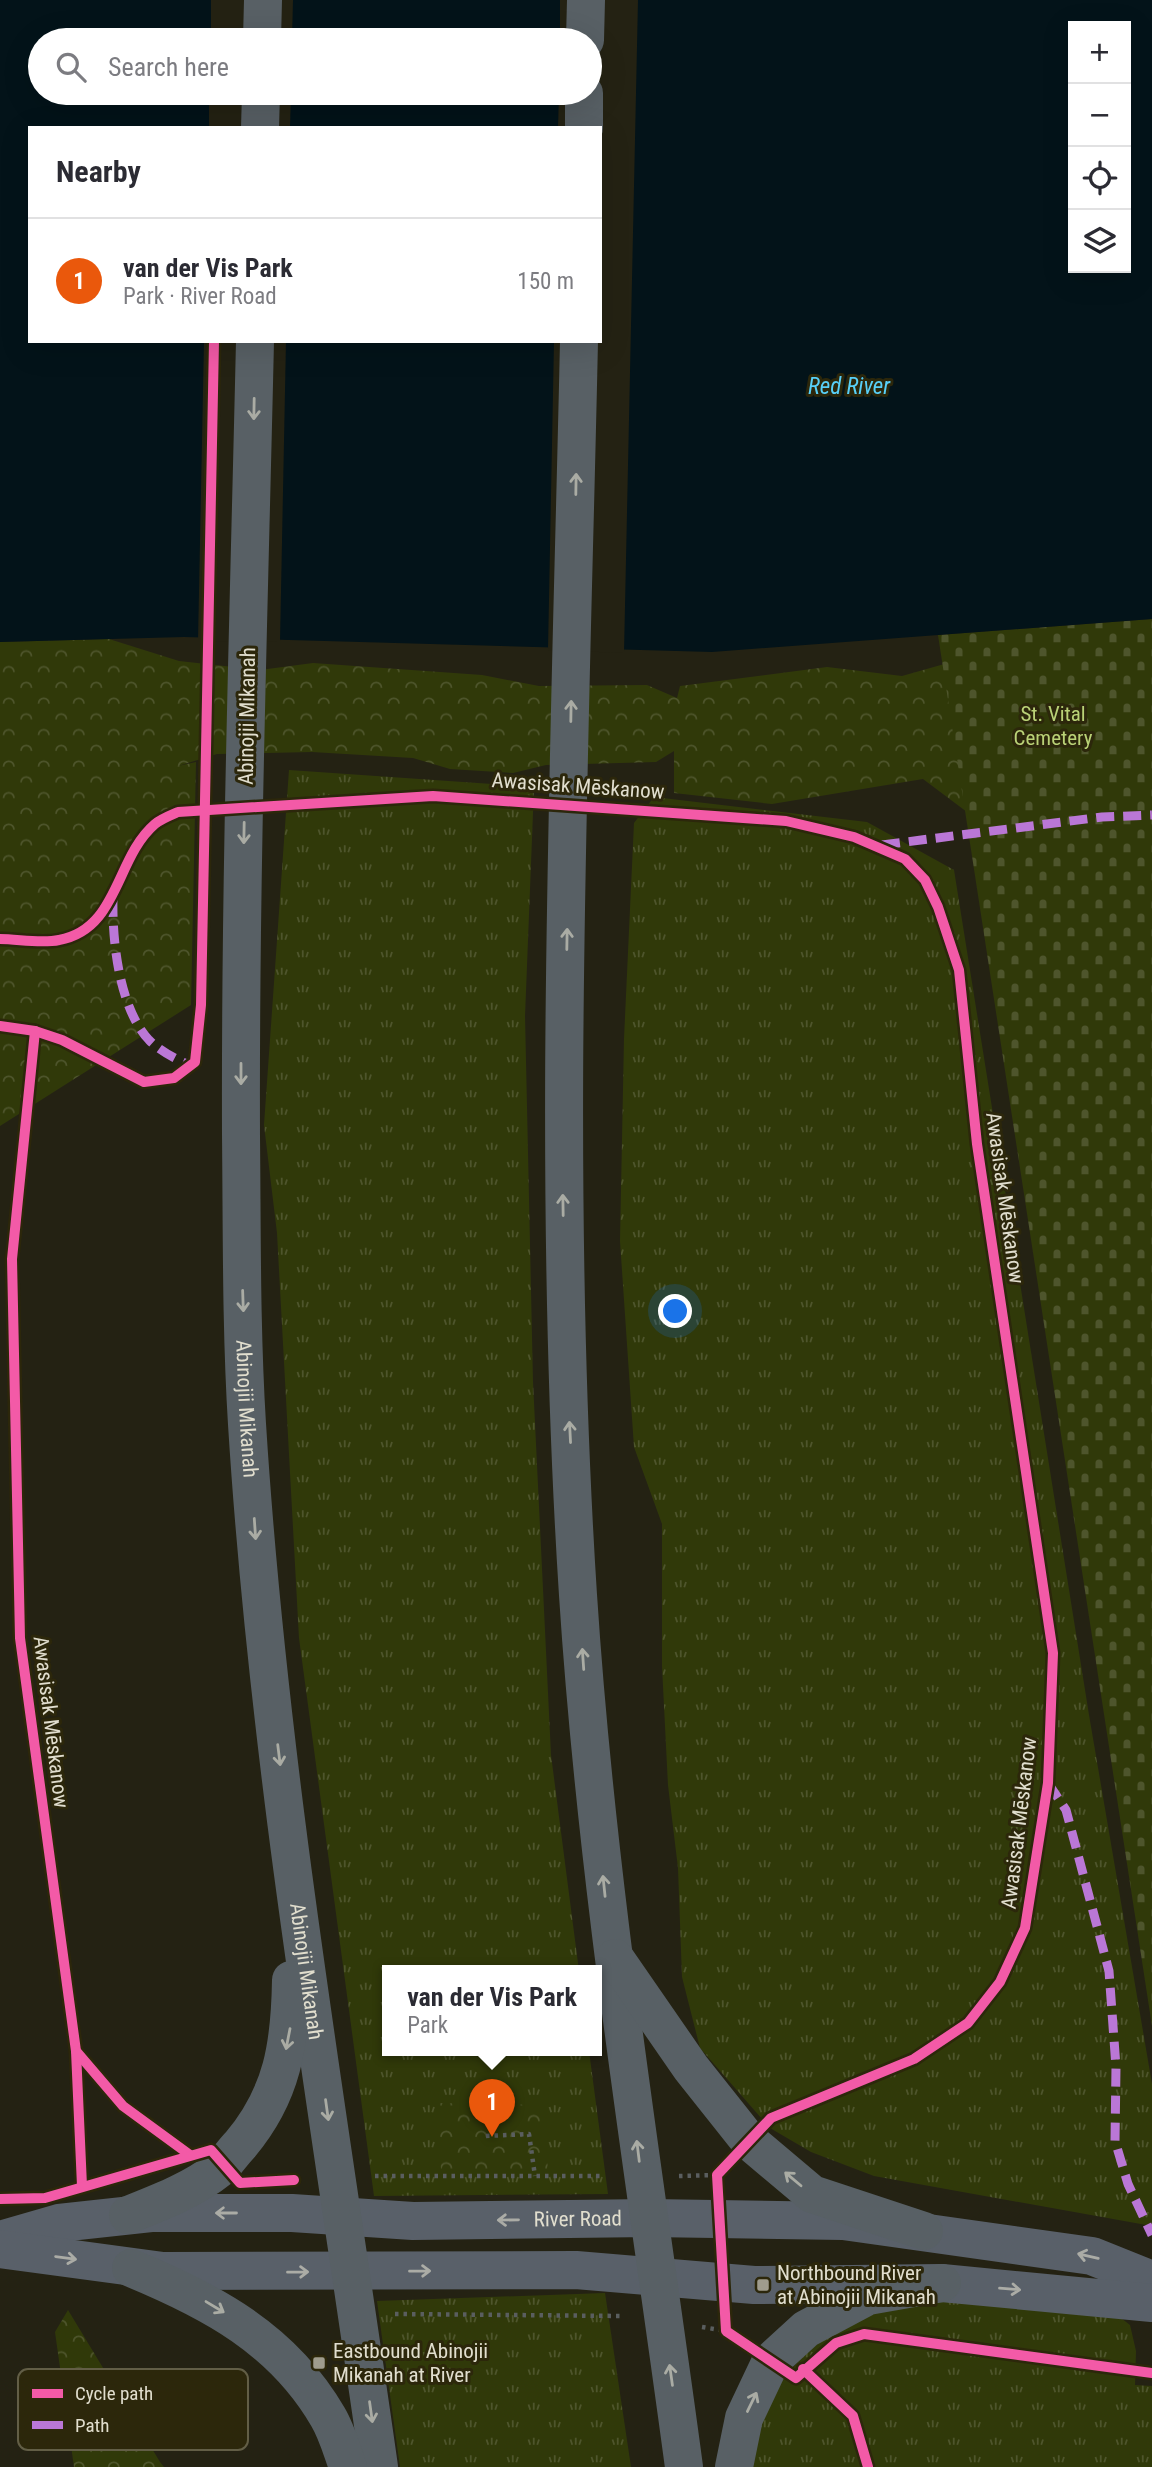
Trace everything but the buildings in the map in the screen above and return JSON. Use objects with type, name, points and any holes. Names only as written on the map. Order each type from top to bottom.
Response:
[{"type":"main road","points":[[262,28],[263,0]]},
{"type":"main road","points":[[585,28],[586,0]]},
{"type":"main road","points":[[260,126],[261,105]]},
{"type":"main road","points":[[584,105],[584,126]]},
{"type":"main road","name":"Abinojii Mikanah","points":[[256,343],[240,1006],[240,1225],[247,1420],[258,1577],[292,1873],[379,2467]]},
{"type":"main road","points":[[579,343],[565,1007],[563,1201],[568,1391],[589,1741],[612,1953],[641,2176],[650,2218],[684,2467]]},
{"type":"main road","points":[[128,2215],[169,2199],[220,2168],[257,2124],[279,2081],[290,2026],[292,1873]]},
{"type":"main road","points":[[612,1953],[691,2068],[749,2141],[812,2194],[924,2231]]},
{"type":"main road","points":[[131,2268],[195,2295],[238,2320],[291,2366],[329,2418],[348,2467]]},
{"type":"main road","points":[[734,2467],[744,2418],[771,2361],[806,2329],[868,2296],[942,2283]]},
{"type":"street","name":"River Road","points":[[0,2240],[59,2223],[128,2215],[292,2213],[413,2221],[650,2218],[843,2221],[1092,2256],[1152,2280]]},
{"type":"street","points":[[0,2249],[163,2271],[576,2270],[754,2285],[942,2283],[1152,2303]]},
{"type":"path","points":[[486,2136],[530,2134],[535,2176]]},
{"type":"path","points":[[337,2177],[717,2175]]},
{"type":"path","points":[[358,2314],[622,2316],[726,2330]]},
{"type":"path","points":[[874,2334],[1152,2373]]},
{"type":"green space","name":"St. Vital Cemetery","points":[[1152,619],[1152,2026],[938,635]]},
{"type":"green space","points":[[109,639],[179,661],[260,670],[313,663],[482,675],[539,686],[647,685],[677,698],[680,686],[827,667],[902,676],[955,661],[1152,1609],[987,827],[923,779],[772,804],[674,793],[674,751],[656,762],[546,765],[513,773],[450,769],[413,758],[312,752],[217,754],[178,766],[196,762],[191,1005],[0,1126],[0,642]]},
{"type":"green space","points":[[289,770],[534,787],[525,1016],[533,1382],[551,1755],[578,1965],[382,1965],[382,2056],[590,2056],[608,2194],[374,2196],[299,1638],[277,1233],[264,1125]]},
{"type":"green space","points":[[654,797],[867,822],[954,870],[1089,1715],[1152,2084],[1152,2226],[874,2176],[811,2152],[770,2128],[700,2048],[682,1977],[678,1868],[668,1785],[662,1666],[662,1524],[634,1447],[620,1241],[624,1039],[634,823]]},
{"type":"green space","points":[[436,2103],[541,2105],[548,2169],[441,2170]]},
{"type":"green space","points":[[605,2293],[631,2467],[400,2467],[377,2301]]},
{"type":"green space","points":[[985,2301],[1117,2315],[1130,2325],[1136,2351],[1135,2385],[1152,2386],[1152,2467],[753,2467],[757,2435],[767,2406],[783,2380],[804,2356],[828,2337],[855,2321],[884,2310],[924,2302]]},
{"type":"green space","points":[[68,2310],[104,2369],[60,2369],[55,2332]]},
{"type":"green space","points":[[72,2450],[153,2450],[164,2467],[74,2467]]},
{"type":"water","name":"Red River","points":[[0,0],[1152,0],[1152,619],[712,652],[184,637],[0,642]]},
{"type":"pier","points":[[211,0],[293,0],[292,28],[211,28]]},
{"type":"pier","points":[[560,0],[638,0],[624,653],[548,650],[554,343],[602,343],[602,126],[558,126],[559,105],[602,105],[602,28],[560,28]]},
{"type":"pier","points":[[209,105],[291,105],[290,126],[209,126]]},
{"type":"pier","points":[[204,343],[286,343],[280,642],[198,641]]},
{"type":"marked path","points":[[882,845],[1102,817],[1152,815]]},
{"type":"marked path","points":[[113,899],[119,973],[131,1010],[149,1040],[164,1052],[191,1066]]},
{"type":"marked path","points":[[1048,1783],[1066,1810],[1109,1971],[1116,2067],[1115,2141],[1128,2184],[1152,2235]]},
{"type":"cycle path","points":[[0,1026],[35,1031],[62,1040],[144,1082],[174,1078],[195,1062],[201,1005],[214,343]]},
{"type":"cycle path","name":"Awasisak Mēskanow","points":[[0,939],[52,941],[79,933],[94,922],[105,907],[142,838],[157,822],[178,812],[433,796],[786,821],[854,837],[905,859],[925,880],[938,907],[959,970],[977,1144],[1053,1653],[1048,1783],[1025,1928],[1000,1982],[968,2023],[914,2059],[771,2118],[717,2175],[726,2331],[796,2378],[836,2343],[864,2334],[1152,2373]]},
{"type":"cycle path","name":"Awasisak Mēskanow","points":[[35,1031],[12,1259],[20,1638],[76,2051],[123,2106],[190,2155]]},
{"type":"cycle path","points":[[76,2051],[82,2186]]},
{"type":"cycle path","points":[[0,2199],[45,2198],[211,2150],[240,2183],[294,2180]]},
{"type":"cycle path","points":[[803,2369],[853,2416],[868,2467]]},
{"type":"place","name":"van der Vis Park","points":[[492,2137]]},
{"type":"place","name":"Northbound River at Abinojii Mikanah","points":[[763,2285]]},
{"type":"place","name":"Eastbound Abinojii Mikanah at River","points":[[319,2363]]}]
